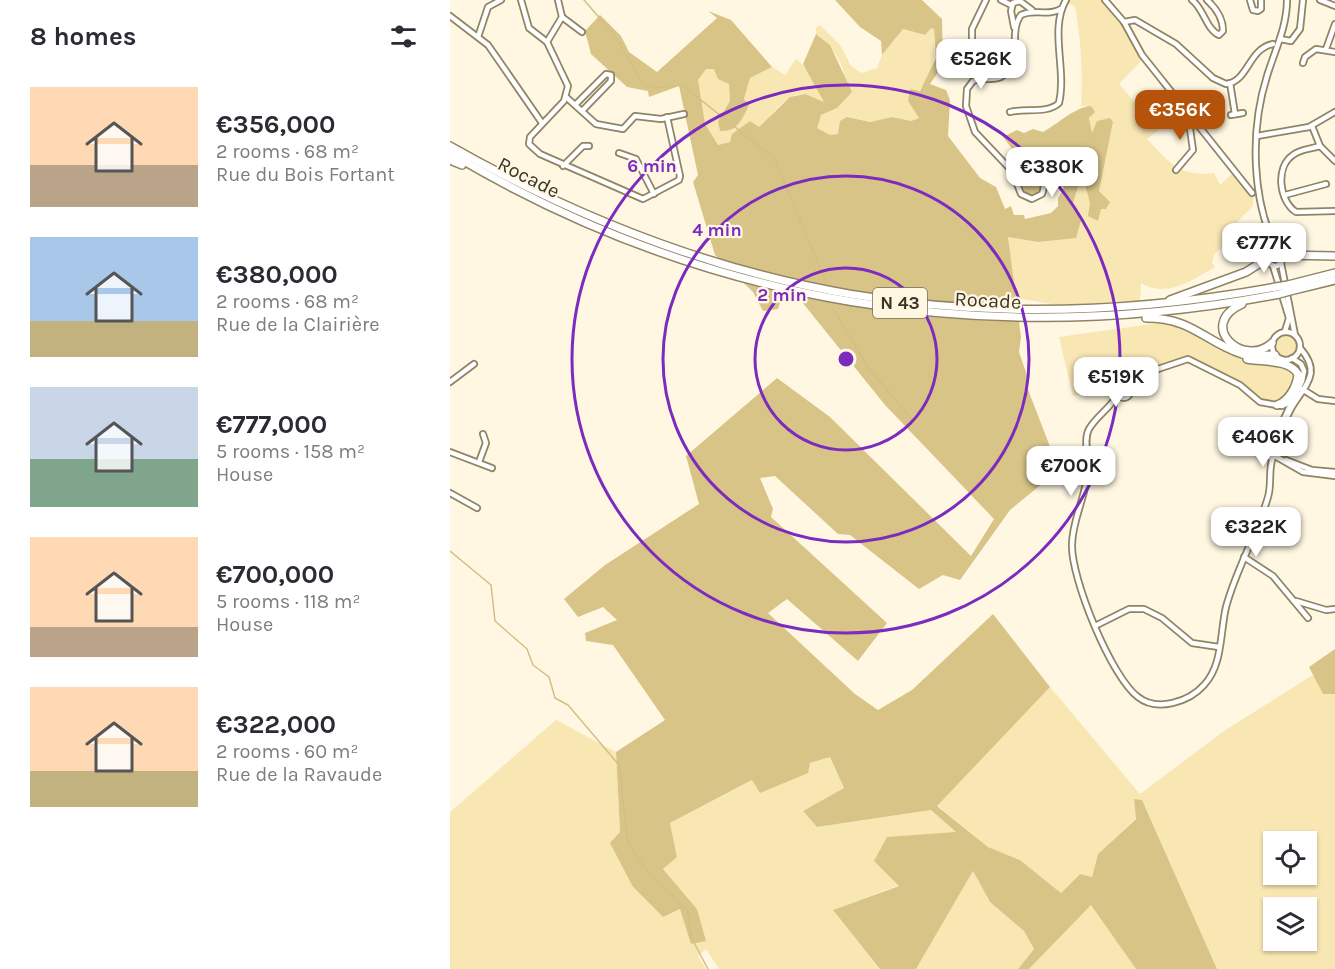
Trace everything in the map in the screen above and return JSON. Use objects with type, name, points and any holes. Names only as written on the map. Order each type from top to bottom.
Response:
[{"type":"highway","points":[[450,141],[504,177]]},
{"type":"highway","name":"N 43","points":[[450,146],[504,177],[584,215],[651,243],[716,264],[793,284],[903,303],[957,308],[1045,311],[1129,308],[1278,291],[1335,273]]},
{"type":"highway","name":"Rocade","points":[[450,153],[570,217],[648,250],[714,272],[842,301],[956,316],[1099,317],[1190,309],[1278,291]]},
{"type":"highway","points":[[450,160],[479,170]]},
{"type":"highway","points":[[1129,308],[1186,296],[1261,265],[1269,256]]},
{"type":"highway","points":[[1280,257],[1335,256]]},
{"type":"highway","name":"N 43","points":[[1289,288],[1335,280]]},
{"type":"highway","points":[[1272,344],[1261,351],[1238,348],[1228,341],[1223,324],[1232,308],[1278,291]]},
{"type":"highway","points":[[1099,317],[1166,318],[1193,326],[1244,358],[1286,365],[1295,369],[1298,374],[1295,386],[1285,402],[1277,405]]},
{"type":"highway","points":[[1222,344],[1244,354],[1275,355]]},
{"type":"street","points":[[478,37],[488,7],[501,0]]},
{"type":"street","points":[[521,0],[529,28],[547,42],[566,78],[566,97],[530,137],[529,144],[540,154],[643,199],[679,180],[667,117]]},
{"type":"street","points":[[558,0],[562,17],[582,32]]},
{"type":"street","points":[[972,46],[972,29],[986,0]]},
{"type":"street","points":[[1001,0],[1011,5]]},
{"type":"street","points":[[1010,112],[1022,108],[1050,108],[1059,103],[1062,63],[1059,34],[1060,9],[1066,0]]},
{"type":"street","points":[[1105,0],[1124,22],[1142,55],[1252,193]]},
{"type":"street","points":[[1194,0],[1202,8],[1212,30],[1219,35],[1223,28],[1219,13],[1207,0]]},
{"type":"street","points":[[1250,0],[1253,10],[1257,11],[1261,9],[1261,0]]},
{"type":"street","points":[[1287,0],[1280,39],[1266,77],[1256,148],[1260,191],[1271,239],[1280,257],[1295,335],[1311,365],[1311,375],[1286,406],[1277,405],[1260,402],[1240,385],[1188,359],[1158,369],[1128,387],[1120,386],[1119,396],[1094,423],[1087,436],[1088,473],[1072,542],[1072,560],[1078,587],[1095,626],[1124,681],[1138,697],[1155,704],[1178,701],[1204,685],[1213,672],[1225,610],[1269,496],[1275,441],[1290,402]]},
{"type":"street","points":[[1280,39],[1291,41],[1298,34],[1302,0]]},
{"type":"street","points":[[1320,0],[1335,6]]},
{"type":"street","points":[[1011,5],[1020,1],[1032,10],[1044,13],[1060,9]]},
{"type":"street","points":[[1011,5],[1015,58],[1011,69],[997,78],[973,81],[966,95],[969,118],[975,132],[1011,171],[1021,194],[1032,200],[1042,194],[1044,183],[1040,176],[1027,170],[1011,171]]},
{"type":"street","points":[[1014,30],[1021,15],[1032,10]]},
{"type":"street","points":[[1207,20],[1219,13]]},
{"type":"street","points":[[450,16],[488,45],[542,123]]},
{"type":"street","points":[[547,42],[562,17]]},
{"type":"street","points":[[1124,22],[1135,20],[1165,36],[1213,78],[1230,83]]},
{"type":"street","points":[[1326,49],[1333,35],[1335,24]]},
{"type":"street","points":[[1230,83],[1242,75],[1256,52],[1273,44]]},
{"type":"street","points":[[955,48],[991,47]]},
{"type":"street","points":[[1303,63],[1305,57],[1316,49],[1335,52]]},
{"type":"street","points":[[575,105],[606,74],[611,75],[611,81],[582,111]]},
{"type":"street","points":[[1230,83],[1233,115],[1243,113]]},
{"type":"street","points":[[566,97],[596,124],[623,129],[635,116],[667,117],[684,114]]},
{"type":"street","points":[[1257,136],[1269,136],[1312,126],[1335,112]]},
{"type":"street","points":[[1176,170],[1193,150],[1190,129],[1194,123]]},
{"type":"street","points":[[1258,124],[1269,136]]},
{"type":"street","points":[[1312,126],[1320,146],[1335,161]]},
{"type":"street","points":[[1256,148],[1269,136]]},
{"type":"street","points":[[563,166],[583,146],[589,146]]},
{"type":"street","points":[[1320,146],[1297,152],[1286,160],[1281,173],[1287,204],[1296,212],[1335,211]]},
{"type":"street","points":[[619,153],[636,159],[654,194]]},
{"type":"street","points":[[1285,195],[1326,184]]},
{"type":"street","points":[[1271,239],[1269,256],[1289,318],[1285,331],[1275,336],[1272,344],[1275,355],[1281,359],[1292,358],[1301,364],[1304,371],[1302,388],[1275,441]]},
{"type":"street","points":[[1269,256],[1280,257]]},
{"type":"street","points":[[1273,266],[1280,257]]},
{"type":"street","points":[[1285,331],[1295,335]]},
{"type":"street","points":[[1292,358],[1300,348]]},
{"type":"street","points":[[450,382],[474,364]]},
{"type":"street","points":[[1119,396],[1129,395],[1128,387]]},
{"type":"street","points":[[1302,388],[1318,399],[1335,401]]},
{"type":"street","points":[[479,462],[486,443],[483,434]]},
{"type":"street","points":[[1271,469],[1260,445],[1266,439],[1275,441]]},
{"type":"street","points":[[450,452],[492,468]]},
{"type":"street","points":[[1267,457],[1275,455]]},
{"type":"street","points":[[1275,455],[1289,466],[1335,474]]},
{"type":"street","points":[[450,493],[477,508]]},
{"type":"street","points":[[1244,557],[1273,576],[1308,618]]},
{"type":"street","points":[[1296,601],[1326,610],[1335,609]]},
{"type":"street","points":[[1095,626],[1129,609],[1144,609],[1162,618],[1192,643],[1219,647]]},
{"type":"shaded area","points":[[835,0],[922,0],[942,19],[943,65],[930,84],[946,90],[950,100],[948,136],[980,178],[996,187],[1005,209],[1011,206],[1014,215],[1024,215],[1025,219],[1051,213],[1058,206],[1058,198],[1064,188],[1047,155],[1031,149],[1027,152],[1013,150],[1003,137],[1017,130],[1024,133],[1033,129],[1043,132],[1073,112],[1091,106],[1095,112],[1089,118],[1092,133],[1097,121],[1110,118],[1113,122],[1099,191],[1110,202],[1106,209],[1101,209],[1098,221],[1088,216],[1090,203],[1082,173],[1073,204],[1082,217],[1076,238],[1038,242],[1008,237],[1021,337],[1019,352],[1029,381],[1027,387],[1059,470],[1010,510],[960,580],[943,575],[919,589],[850,535],[838,534],[775,476],[760,478],[773,509],[771,517],[887,623],[858,661],[787,599],[768,613],[855,694],[878,710],[912,690],[993,614],[1050,687],[937,806],[988,847],[1020,860],[1061,893],[1080,874],[1092,877],[1098,854],[1136,819],[1134,799],[1142,800],[1217,969],[1136,969],[1091,905],[1029,969],[1018,969],[1034,949],[1024,931],[990,902],[973,871],[916,969],[880,969],[833,910],[899,886],[874,861],[887,837],[956,832],[931,810],[817,827],[803,811],[844,788],[830,757],[810,763],[808,773],[760,793],[752,780],[670,823],[677,857],[663,869],[697,909],[706,941],[691,944],[680,909],[663,917],[633,887],[610,843],[620,832],[616,752],[665,720],[613,645],[586,641],[585,633],[617,620],[603,607],[578,617],[564,599],[605,565],[699,504],[686,456],[777,378],[830,417],[971,556],[994,519],[885,405],[802,302],[781,300],[778,309],[763,311],[753,292],[715,255],[693,182],[698,175],[679,86],[649,97],[648,91],[627,87],[591,54],[585,31],[600,15],[621,36],[629,52],[657,72],[717,18],[708,11],[731,20],[772,67],[750,78],[744,99],[749,105],[739,124],[726,131],[720,131],[718,121],[730,101],[729,84],[718,79],[714,69],[706,69],[698,80],[705,124],[718,145],[730,142],[732,134],[750,121],[759,127],[790,97],[805,94],[824,102],[803,64],[816,34],[830,45],[852,92],[837,108],[821,115],[817,128],[830,135],[838,134],[840,121],[847,117],[870,122],[892,117],[911,121],[919,118],[908,101],[910,89],[920,91],[936,58],[934,29],[931,28],[925,35],[903,29],[882,55],[881,41],[860,27]]},
{"type":"shaded area","points":[[1068,0],[1103,0],[1120,20],[1142,60],[1119,84],[1159,130],[1147,139],[1155,148],[1176,167],[1183,170],[1202,174],[1214,173],[1220,185],[1235,171],[1253,195],[1253,206],[1237,222],[1243,235],[1215,253],[1212,262],[1215,267],[1188,282],[1170,288],[1160,289],[1141,283],[1140,301],[1059,305],[1015,298],[1008,236],[1037,242],[1073,204],[1083,172],[1090,203],[1099,191],[1113,122],[1092,133],[1089,130],[1091,106],[1081,106],[1082,68],[1075,6],[1067,3]]},
{"type":"shaded area","points":[[820,25],[841,46],[851,66],[861,73],[877,68],[882,55],[903,29],[924,35],[931,27],[934,29],[932,69],[923,85],[908,100],[919,118],[911,121],[892,117],[870,122],[847,117],[838,134],[830,135],[816,128],[821,115],[837,108],[844,78],[843,69],[833,51],[816,34],[816,28]]},
{"type":"shaded area","points":[[796,59],[809,73],[825,102],[806,95],[792,96],[759,127],[750,121],[730,142],[718,145],[705,125],[698,98],[699,80],[706,69],[714,69],[729,84],[730,101],[718,121],[749,105],[744,99],[750,78],[772,67],[785,75]]},
{"type":"shaded area","points":[[1014,173],[1034,176],[1042,187],[1039,193],[1029,196],[1016,182]]},
{"type":"shaded area","points":[[1173,321],[1242,359],[1287,366],[1296,376],[1286,399],[1275,403],[1260,400],[1241,383],[1186,357],[1161,364],[1130,384],[1073,396],[1059,337]]},
{"type":"shaded area","points":[[1286,335],[1294,338],[1297,346],[1294,354],[1286,357],[1278,354],[1275,346],[1278,338]]},
{"type":"shaded area","points":[[1335,649],[1335,694],[1323,694],[1309,667]]},
{"type":"shaded area","points":[[1335,657],[1335,969],[1217,969],[1142,800],[1134,800],[1136,818],[1098,854],[1092,877],[1080,874],[1061,893],[1020,860],[988,847],[937,805],[1050,687],[1140,794],[1224,731],[1316,673]]},
{"type":"shaded area","points":[[556,720],[616,752],[620,832],[633,887],[663,917],[680,909],[697,909],[663,869],[677,857],[670,823],[753,780],[760,792],[810,763],[830,757],[844,788],[803,811],[817,827],[931,810],[957,833],[899,885],[833,910],[880,969],[719,969],[706,949],[698,956],[706,969],[450,969],[450,812]]},
{"type":"shaded area","points":[[973,871],[990,902],[1024,931],[1034,949],[1018,969],[916,969]]},
{"type":"shaded area","points":[[1091,904],[1136,969],[1029,969]]},
{"type":"waterway","points":[[584,0],[616,37],[643,84],[656,88],[682,85],[774,158],[827,285]]},
{"type":"waterway","points":[[834,310],[867,366],[911,418]]},
{"type":"waterway","points":[[450,551],[491,585],[495,621],[527,649],[533,665],[549,677],[555,698],[568,705],[619,765],[628,843],[645,868],[687,910],[691,937],[708,969]]}]
